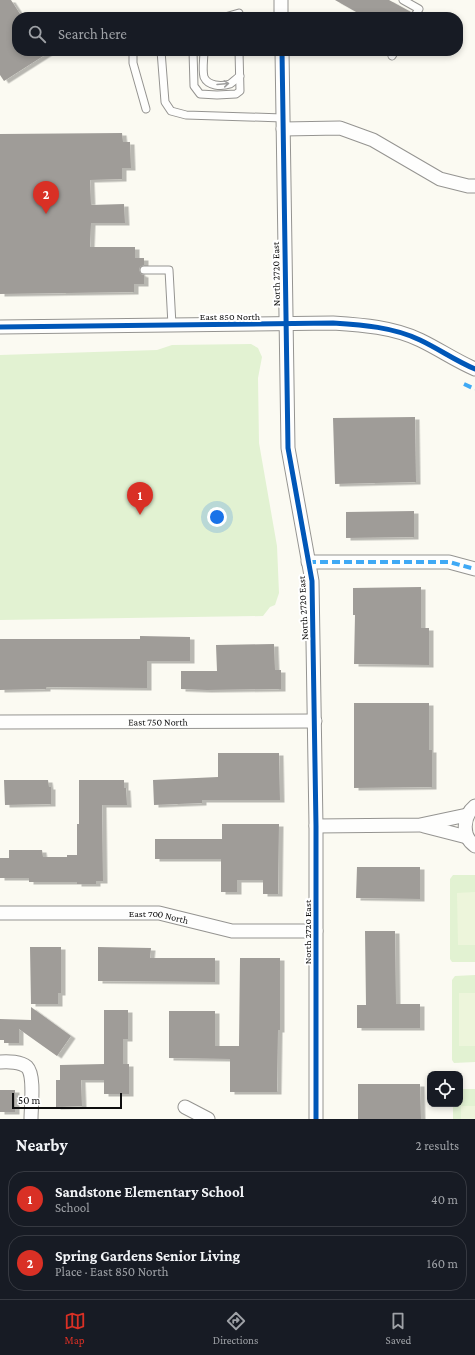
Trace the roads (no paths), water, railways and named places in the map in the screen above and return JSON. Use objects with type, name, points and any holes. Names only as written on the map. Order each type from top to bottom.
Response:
[{"type":"street","points":[[281,0],[281,12]]},
{"type":"street","name":"North 2720 East","points":[[282,56],[288,448],[312,581],[316,826],[316,1119]]},
{"type":"street","points":[[283,123],[340,128],[374,140],[440,179],[468,186],[475,186]]},
{"type":"street","name":"East 850 North","points":[[0,327],[333,323],[361,324],[390,329],[420,340],[450,357],[475,368]]},
{"type":"street","points":[[308,562],[449,562],[475,569]]},
{"type":"street","name":"East 750 North","points":[[0,722],[315,721]]},
{"type":"street","points":[[316,826],[420,825],[471,811]]},
{"type":"street","points":[[471,811],[465,822],[471,842]]},
{"type":"street","points":[[420,825],[471,842]]},
{"type":"street","name":"East 700 North","points":[[0,913],[159,913],[232,931],[316,931]]},
{"type":"street","points":[[0,1062],[15,1062],[25,1066],[32,1075],[31,1119]]},
{"type":"street","points":[[185,1106],[208,1119]]},
{"type":"lane","points":[[403,0],[419,9],[417,12]]},
{"type":"lane","points":[[133,56],[133,63],[146,109]]},
{"type":"lane","points":[[161,56],[165,102],[171,110],[186,115],[283,123]]},
{"type":"lane","points":[[193,56],[194,86],[200,94],[216,95],[236,94],[240,91],[239,56]]},
{"type":"lane","points":[[204,56],[204,75],[206,81],[213,85],[231,84],[240,76]]},
{"type":"lane","points":[[144,270],[169,270],[172,325]]},
{"type":"place","name":"Spring Gardens Senior Living","points":[[46,214]]},
{"type":"place","name":"Sandstone Elementary School","points":[[140,515]]}]
